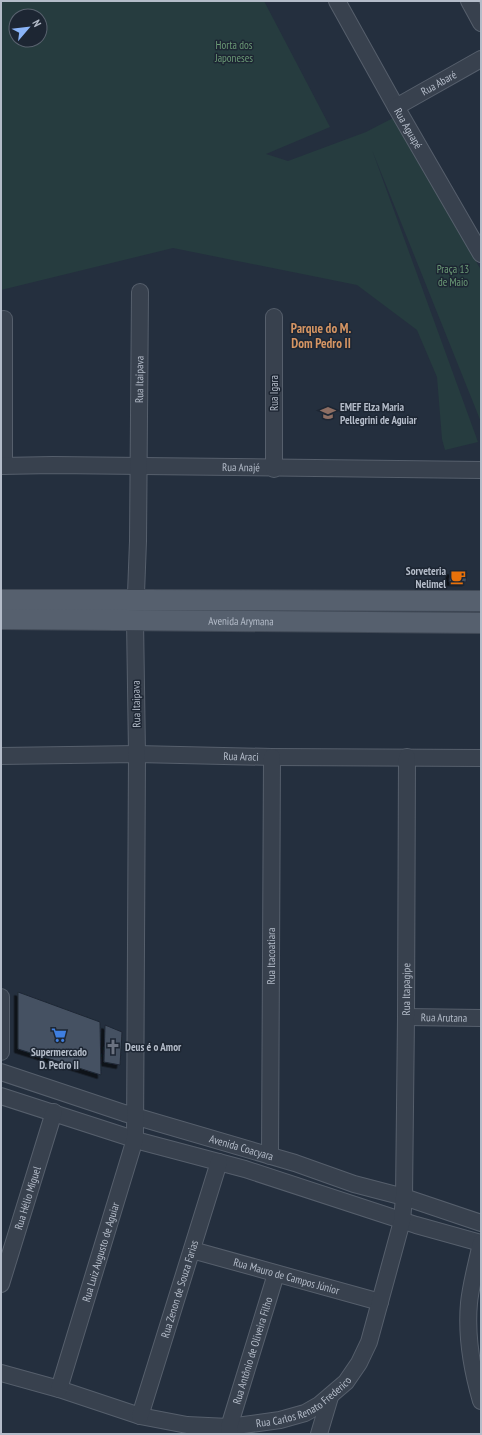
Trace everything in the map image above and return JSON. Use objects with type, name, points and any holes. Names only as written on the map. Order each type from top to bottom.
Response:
[{"type":"main road","name":"Avenida Arymana","points":[[1,600],[481,601]]},
{"type":"main road","name":"Avenida Arymana","points":[[1,619],[481,623]]},
{"type":"street","name":"Rua Aguapé","points":[[337,1],[396,108],[481,254]]},
{"type":"street","points":[[469,1],[481,23]]},
{"type":"street","name":"Rua Abaré","points":[[396,108],[481,59]]},
{"type":"street","name":"Rua Itaipava","points":[[135,1115],[137,754],[135,620],[137,600],[140,292]]},
{"type":"street","name":"Rua Igara","points":[[274,318],[274,468]]},
{"type":"street","points":[[3,466],[4,319]]},
{"type":"street","name":"Rua Anajé","points":[[3,466],[53,465],[481,470]]},
{"type":"street","name":"Rua Araci","points":[[1,756],[137,754],[272,757],[481,758]]},
{"type":"street","name":"Rua Itacoatiara","points":[[270,1156],[272,757]]},
{"type":"street","name":"Rua Itapagipe","points":[[402,1220],[404,1197],[406,1017],[407,757]]},
{"type":"street","points":[[1,997],[1,1052]]},
{"type":"street","name":"Rua Arutana","points":[[406,1017],[481,1018]]},
{"type":"street","name":"Avenida Coacyara","points":[[1,1072],[124,1113],[295,1163],[354,1184],[404,1197],[481,1223]]},
{"type":"street","name":"Avenida Coacyara","points":[[1,1096],[135,1139],[276,1179],[402,1220],[481,1243]]},
{"type":"street","name":"Rua Hélio Miguel","points":[[1,1284],[54,1112]]},
{"type":"street","name":"Rua Luiz Augusto de Aguiar","points":[[59,1389],[135,1139],[135,1115]]},
{"type":"street","name":"Rua Zenon de Souza Farias","points":[[140,1416],[219,1162]]},
{"type":"street","name":"Rua Carlos Renato Frederico","points":[[1,1373],[59,1389],[140,1416],[187,1426],[230,1431],[305,1413],[330,1397],[346,1382],[359,1363],[369,1342],[402,1220]]},
{"type":"street","points":[[481,1243],[469,1304],[475,1338],[475,1380],[481,1401]]},
{"type":"street","name":"Rua Mauro de Campos Júnior","points":[[192,1250],[380,1302]]},
{"type":"street","name":"Rua Antônio de Oliveira Filho","points":[[230,1431],[276,1274]]},
{"type":"street","points":[[319,1434],[330,1397]]},
{"type":"green space","points":[[1,1],[264,1],[330,127],[266,154],[288,161],[366,132],[393,118],[481,270],[481,422],[372,150],[478,442],[445,450],[442,439],[437,377],[417,330],[357,285],[173,248],[1,290]]},
{"type":"building","name":"Sorveteria Nelimel","points":[[450,571],[467,573],[466,582],[449,582]]},
{"type":"building","name":"Supermercado D. Pedro II","points":[[18,992],[100,1022],[101,1075],[18,1049]]},
{"type":"building","name":"Deus é o Amor","points":[[105,1025],[122,1032],[120,1065],[104,1062]]},
{"type":"place","name":"EMEF Elza Maria Pellegrini de Aguiar","points":[[328,413]]},
{"type":"place","name":"Sorveteria Nelimel","points":[[458,577]]},
{"type":"place","name":"Supermercado D. Pedro II","points":[[59,1035]]},
{"type":"place","name":"Deus é o Amor","points":[[113,1047]]},
{"type":"district","name":"Parque do M. Dom Pedro II","points":[[321,336]]},
{"type":"park label","name":"Horta dos Japoneses","points":[[234,51]]},
{"type":"park label","name":"Praça 13 de Maio","points":[[453,275]]}]
